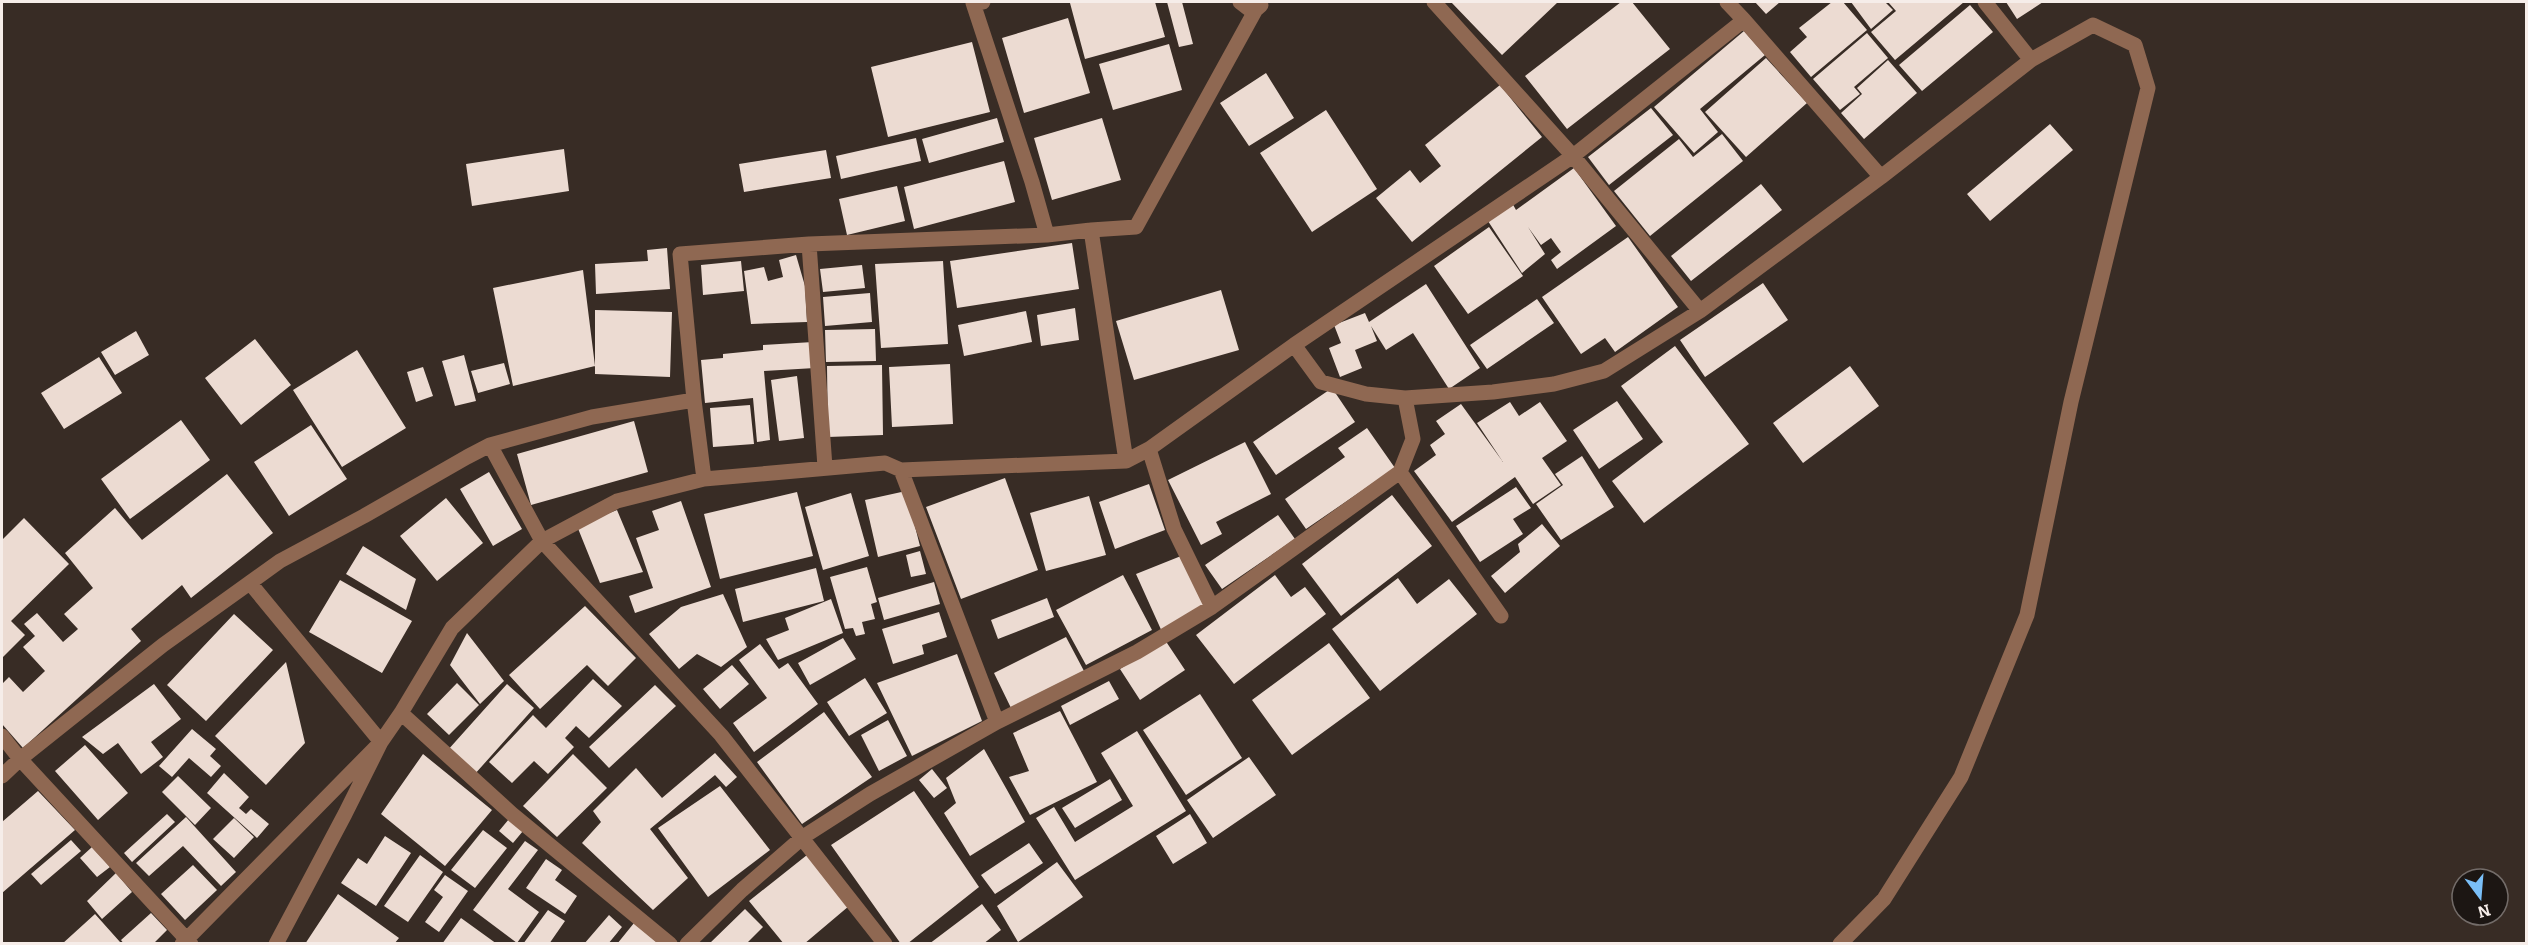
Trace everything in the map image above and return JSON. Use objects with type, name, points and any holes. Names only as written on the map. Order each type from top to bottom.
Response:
[{"type":"street","points":[[983,2],[973,3],[1032,182],[1047,235]]},
{"type":"street","points":[[1240,2],[1256,7]]},
{"type":"street","points":[[704,479],[694,400],[681,254],[809,244],[1047,235],[1136,227],[1256,7],[1266,2]]},
{"type":"street","points":[[1434,2],[1574,156],[1700,311]]},
{"type":"street","points":[[1727,2],[1881,177]]},
{"type":"street","points":[[1985,2],[2031,60]]},
{"type":"street","points":[[276,944],[381,742],[452,628],[542,541],[617,501],[704,479],[885,462],[901,470],[1126,461],[1149,449],[1294,345],[1574,156],[1744,20]]},
{"type":"street","points":[[1294,345],[1321,382],[1366,394],[1405,398],[1493,392],[1554,384],[1604,371],[1700,311],[1881,177],[2031,60],[2093,25],[2134,45],[2148,88],[2071,402],[2027,615],[1961,777],[1884,899],[1840,944]]},
{"type":"street","points":[[1091,230],[1126,461]]},
{"type":"street","points":[[809,244],[825,467]]},
{"type":"street","points":[[687,944],[742,890],[803,837],[870,794],[997,722],[1137,652],[1212,607],[1400,472],[1413,439],[1405,398]]},
{"type":"street","points":[[2,776],[20,759],[163,645],[280,561],[490,445],[592,417],[694,400]]},
{"type":"street","points":[[490,445],[542,541],[721,735],[885,944]]},
{"type":"street","points":[[1149,449],[1174,529],[1212,607]]},
{"type":"street","points":[[901,470],[997,722]]},
{"type":"street","points":[[1400,472],[1501,616]]},
{"type":"street","points":[[250,583],[381,742]]},
{"type":"street","points":[[401,713],[513,814],[670,944]]},
{"type":"street","points":[[2,736],[20,759],[187,942],[381,742]]},
{"type":"building","points":[[1155,2],[1165,37],[1085,59],[1070,3]]},
{"type":"building","points":[[1167,2],[1182,2],[1193,44],[1179,47]]},
{"type":"building","points":[[1451,2],[1558,2],[1502,55]]},
{"type":"building","points":[[1621,2],[1632,2],[1670,49],[1567,129],[1525,76]]},
{"type":"building","points":[[1755,2],[1780,2],[1766,14]]},
{"type":"building","points":[[1832,2],[1843,2],[1867,30],[1811,77],[1790,52],[1807,37],[1799,28]]},
{"type":"building","points":[[1851,2],[1885,2],[1893,10],[1871,29]]},
{"type":"building","points":[[1888,2],[1964,2],[1895,60],[1871,32],[1896,11]]},
{"type":"building","points":[[2006,2],[2043,2],[2017,19]]},
{"type":"building","points":[[1970,5],[1993,32],[1922,91],[1899,65]]},
{"type":"building","points":[[1068,18],[1090,93],[1024,113],[1002,38]]},
{"type":"building","points":[[1744,31],[1765,55],[1700,109],[1718,132],[1694,153],[1654,107]]},
{"type":"building","points":[[1867,33],[1888,58],[1854,87],[1860,94],[1840,110],[1813,79]]},
{"type":"building","points":[[972,42],[990,112],[888,137],[871,67]]},
{"type":"building","points":[[1169,44],[1182,90],[1113,110],[1099,64]]},
{"type":"building","points":[[1766,58],[1807,103],[1746,157],[1705,112]]},
{"type":"building","points":[[1888,60],[1917,93],[1864,139],[1841,113],[1862,94],[1857,88]]},
{"type":"building","points":[[1266,73],[1294,118],[1249,146],[1220,103]]},
{"type":"building","points":[[1500,85],[1542,137],[1412,242],[1376,198],[1410,170],[1420,183],[1441,166],[1425,145]]},
{"type":"building","points":[[1651,108],[1673,135],[1609,185],[1588,157]]},
{"type":"building","points":[[1326,110],[1377,189],[1312,232],[1260,153]]},
{"type":"building","points":[[997,118],[1004,142],[929,163],[922,139]]},
{"type":"building","points":[[1102,118],[1121,180],[1052,200],[1034,138]]},
{"type":"building","points":[[2050,124],[2073,150],[1990,221],[1967,194]]},
{"type":"building","points":[[1722,134],[1743,161],[1650,236],[1614,191],[1679,139],[1693,157]]},
{"type":"building","points":[[916,138],[921,161],[841,179],[836,156]]},
{"type":"building","points":[[564,149],[569,191],[472,206],[466,164]]},
{"type":"building","points":[[826,150],[831,178],[744,192],[739,164]]},
{"type":"building","points":[[1004,161],[1015,202],[914,229],[904,187]]},
{"type":"building","points":[[1574,168],[1616,226],[1557,269],[1551,260],[1561,252],[1551,238],[1541,245],[1528,227],[1545,254],[1522,273],[1486,218],[1511,201],[1516,210]]},
{"type":"building","points":[[1761,184],[1782,210],[1691,281],[1671,256]]},
{"type":"building","points":[[897,186],[905,221],[847,235],[839,199]]},
{"type":"building","points":[[1489,227],[1523,276],[1468,314],[1434,266]]},
{"type":"building","points":[[1628,237],[1678,307],[1615,352],[1605,338],[1581,354],[1542,297]]},
{"type":"building","points":[[1072,243],[1079,289],[957,308],[950,261]]},
{"type":"building","points":[[667,248],[670,289],[596,294],[595,264],[648,261],[647,250]]},
{"type":"building","points":[[796,255],[805,286],[807,322],[751,324],[744,271],[764,267],[768,281],[783,277],[779,260]]},
{"type":"building","points":[[741,261],[744,291],[703,295],[701,265]]},
{"type":"building","points":[[943,261],[948,344],[881,348],[875,264]]},
{"type":"building","points":[[862,265],[865,288],[823,292],[820,269]]},
{"type":"building","points":[[583,270],[595,366],[513,386],[493,288]]},
{"type":"building","points":[[1763,283],[1788,320],[1705,377],[1680,340]]},
{"type":"building","points":[[1426,284],[1480,368],[1449,389],[1413,333],[1386,350],[1371,326],[1377,341],[1355,350],[1362,368],[1340,377],[1329,348],[1341,343],[1334,325],[1365,313],[1369,322]]},
{"type":"building","points":[[1221,290],[1239,350],[1134,380],[1116,321]]},
{"type":"building","points":[[870,293],[872,322],[825,326],[823,297]]},
{"type":"building","points":[[1537,299],[1554,323],[1487,369],[1470,345]]},
{"type":"building","points":[[1075,308],[1079,340],[1041,346],[1037,315]]},
{"type":"building","points":[[595,310],[672,312],[670,377],[595,374]]},
{"type":"building","points":[[1026,311],[1032,342],[964,356],[958,325]]},
{"type":"building","points":[[875,329],[876,361],[826,362],[825,330]]},
{"type":"building","points":[[136,331],[149,355],[115,375],[101,352]]},
{"type":"building","points":[[255,339],[291,385],[241,425],[205,378]]},
{"type":"building","points":[[813,342],[815,368],[764,371],[770,440],[757,442],[753,398],[705,403],[701,360],[723,358],[723,354],[763,350],[763,345]]},
{"type":"building","points":[[1675,346],[1749,444],[1644,523],[1612,481],[1663,442],[1621,386]]},
{"type":"building","points":[[357,350],[406,428],[342,467],[293,390]]},
{"type":"building","points":[[464,355],[476,401],[455,406],[442,361]]},
{"type":"building","points":[[99,357],[122,393],[64,429],[41,393]]},
{"type":"building","points":[[504,363],[510,384],[478,393],[471,371]]},
{"type":"building","points":[[950,364],[953,424],[892,427],[889,367]]},
{"type":"building","points":[[882,365],[883,435],[828,437],[827,366]]},
{"type":"building","points":[[1850,366],[1879,406],[1803,463],[1773,423]]},
{"type":"building","points":[[423,367],[433,396],[416,402],[407,372]]},
{"type":"building","points":[[797,376],[804,438],[779,441],[771,380]]},
{"type":"building","points":[[1332,388],[1355,422],[1276,475],[1253,442]]},
{"type":"building","points":[[1617,401],[1643,439],[1599,469],[1573,430]]},
{"type":"building","points":[[1510,402],[1519,416],[1540,402],[1567,441],[1542,458],[1561,485],[1533,504],[1515,477],[1452,522],[1414,471],[1436,455],[1430,445],[1445,434],[1436,421],[1461,404],[1503,462],[1477,423]]},
{"type":"building","points":[[750,405],[754,444],[713,447],[710,408]]},
{"type":"building","points":[[181,420],[210,460],[130,519],[101,479]]},
{"type":"building","points":[[634,421],[648,472],[531,505],[517,454]]},
{"type":"building","points":[[311,425],[347,479],[289,516],[254,462]]},
{"type":"building","points":[[1367,428],[1395,468],[1306,529],[1285,499],[1345,457],[1338,448]]},
{"type":"building","points":[[1245,442],[1271,494],[1216,522],[1222,534],[1201,545],[1168,480]]},
{"type":"building","points":[[1582,456],[1614,507],[1561,540],[1536,504],[1563,485],[1555,474]]},
{"type":"building","points":[[489,472],[522,529],[493,546],[460,489]]},
{"type":"building","points":[[227,474],[273,533],[191,598],[182,585],[131,629],[141,641],[23,748],[2,724],[2,684],[9,677],[23,692],[45,671],[23,647],[35,636],[24,624],[37,613],[63,642],[78,629],[64,614],[93,588],[65,553],[115,508],[142,540]]},
{"type":"building","points":[[1005,478],[1038,570],[961,599],[926,507]]},
{"type":"building","points":[[1149,484],[1165,530],[1115,549],[1099,502]]},
{"type":"building","points":[[1516,487],[1531,508],[1513,519],[1523,534],[1480,562],[1456,526]]},
{"type":"building","points":[[906,491],[920,546],[878,557],[865,500]]},
{"type":"building","points":[[797,492],[813,556],[720,579],[704,514]]},
{"type":"building","points":[[851,493],[869,556],[823,570],[805,507]]},
{"type":"building","points":[[1392,495],[1432,546],[1341,616],[1302,564]]},
{"type":"building","points":[[1089,496],[1106,555],[1046,571],[1030,513]]},
{"type":"building","points":[[446,498],[483,543],[437,581],[400,536]]},
{"type":"building","points":[[681,501],[711,587],[635,613],[629,596],[653,588],[636,538],[659,530],[652,511]]},
{"type":"building","points":[[617,510],[643,572],[600,583],[577,526]]},
{"type":"building","points":[[1278,515],[1295,539],[1222,589],[1205,565]]},
{"type":"building","points":[[24,518],[69,564],[11,621],[25,635],[2,658],[2,540]]},
{"type":"building","points":[[1542,524],[1560,546],[1505,593],[1491,576],[1520,552],[1518,544]]},
{"type":"building","points":[[363,546],[416,579],[406,610],[346,574]]},
{"type":"building","points":[[920,551],[926,574],[911,577],[906,555]]},
{"type":"building","points":[[1181,556],[1207,607],[1163,634],[1136,574]]},
{"type":"building","points":[[867,567],[877,602],[871,604],[875,619],[862,622],[865,634],[856,636],[853,628],[845,629],[830,577]]},
{"type":"building","points":[[816,568],[824,601],[743,622],[735,589]]},
{"type":"building","points":[[1123,575],[1152,630],[1086,665],[1056,610]]},
{"type":"building","points":[[1275,575],[1291,597],[1305,587],[1326,614],[1234,684],[1196,635]]},
{"type":"building","points":[[1398,578],[1417,604],[1449,579],[1477,614],[1380,691],[1332,629]]},
{"type":"building","points":[[340,580],[412,621],[382,673],[309,632]]},
{"type":"building","points":[[934,582],[940,604],[884,620],[878,598]]},
{"type":"building","points":[[723,594],[747,647],[721,667],[697,654],[679,669],[649,634],[681,607]]},
{"type":"building","points":[[1047,598],[1054,617],[998,639],[991,620]]},
{"type":"building","points":[[831,599],[843,633],[778,660],[766,639],[789,630],[785,618]]},
{"type":"building","points":[[585,606],[636,658],[608,686],[587,665],[540,709],[509,675]]},
{"type":"building","points":[[939,612],[947,637],[922,645],[924,654],[893,664],[882,629]]},
{"type":"building","points":[[234,614],[273,650],[206,721],[167,685]]},
{"type":"building","points":[[467,633],[504,681],[480,704],[450,665]]},
{"type":"building","points":[[1066,637],[1084,671],[1011,708],[994,673]]},
{"type":"building","points":[[843,638],[856,659],[810,685],[798,663]]},
{"type":"building","points":[[1165,640],[1185,670],[1140,700],[1120,669]]},
{"type":"building","points":[[1329,643],[1370,698],[1292,755],[1252,700]]},
{"type":"building","points":[[760,644],[779,669],[788,663],[818,704],[754,752],[733,723],[767,698],[739,660]]},
{"type":"building","points":[[957,654],[982,721],[912,756],[877,683]]},
{"type":"building","points":[[286,662],[305,743],[266,785],[215,736]]},
{"type":"building","points":[[732,665],[749,684],[720,709],[703,689]]},
{"type":"building","points":[[865,678],[887,713],[849,736],[827,702]]},
{"type":"building","points":[[593,679],[622,706],[589,738],[576,726],[565,738],[574,747],[548,774],[534,761],[512,783],[489,762],[533,715],[546,728]]},
{"type":"building","points":[[1109,681],[1119,699],[1070,725],[1061,706]]},
{"type":"building","points":[[457,683],[479,705],[449,735],[427,714]]},
{"type":"building","points":[[154,684],[181,719],[151,742],[163,757],[141,774],[118,743],[103,754],[82,737]]},
{"type":"building","points":[[507,684],[534,708],[474,775],[447,751]]},
{"type":"building","points":[[655,685],[676,706],[609,768],[589,747]]},
{"type":"building","points":[[1200,694],[1242,758],[1186,795],[1143,730]]},
{"type":"building","points":[[1060,711],[1097,782],[1030,815],[1009,777],[1029,771],[1013,733]]},
{"type":"building","points":[[824,712],[872,777],[802,824],[757,762]]},
{"type":"building","points":[[888,720],[907,756],[879,771],[861,735]]},
{"type":"building","points":[[192,729],[216,749],[210,756],[221,766],[211,777],[189,758],[172,777],[159,766]]},
{"type":"building","points":[[1137,731],[1186,811],[1075,880],[1036,818],[1054,807],[1075,842],[1133,806],[1101,753]]},
{"type":"building","points":[[85,745],[128,793],[98,820],[55,771]]},
{"type":"building","points":[[984,749],[1025,822],[970,856],[944,813],[956,803],[946,778]]},
{"type":"building","points":[[715,753],[737,777],[726,787],[715,775],[650,829],[688,878],[653,910],[582,843],[601,822],[593,811],[636,768],[662,798]]},
{"type":"building","points":[[423,754],[492,810],[445,866],[381,814]]},
{"type":"building","points":[[573,754],[607,788],[557,837],[523,806]]},
{"type":"building","points":[[1249,757],[1276,795],[1213,838],[1187,800]]},
{"type":"building","points":[[932,769],[947,788],[934,798],[919,780]]},
{"type":"building","points":[[224,773],[249,797],[239,808],[246,814],[251,809],[269,824],[257,838],[207,793]]},
{"type":"building","points":[[178,776],[211,808],[195,825],[162,792]]},
{"type":"building","points":[[1110,779],[1122,800],[1075,828],[1062,808]]},
{"type":"building","points":[[720,786],[770,850],[708,897],[658,828]]},
{"type":"building","points":[[38,791],[75,830],[2,893],[2,822]]},
{"type":"building","points":[[914,791],[979,887],[907,944],[901,944],[831,845]]},
{"type":"building","points":[[167,814],[175,822],[132,862],[124,853]]},
{"type":"building","points":[[1190,814],[1207,843],[1173,864],[1156,836]]},
{"type":"building","points":[[186,817],[236,872],[221,886],[183,846],[149,876],[136,863]]},
{"type":"building","points":[[234,818],[254,837],[234,858],[213,839]]},
{"type":"building","points":[[509,819],[523,831],[513,843],[499,831]]},
{"type":"building","points":[[483,830],[507,848],[475,888],[451,870]]},
{"type":"building","points":[[385,836],[411,853],[376,906],[341,883],[358,858],[367,864]]},
{"type":"building","points":[[71,840],[81,851],[41,885],[31,874]]},
{"type":"building","points":[[525,841],[538,850],[508,889],[539,912],[517,943],[473,910]]},
{"type":"building","points":[[1029,843],[1043,863],[995,894],[981,875]]},
{"type":"building","points":[[92,847],[110,867],[97,877],[80,858]]},
{"type":"building","points":[[420,855],[443,872],[408,922],[384,906]]},
{"type":"building","points":[[807,855],[849,906],[804,944],[784,944],[749,901]]},
{"type":"building","points":[[546,859],[562,870],[555,880],[577,896],[565,914],[526,888]]},
{"type":"building","points":[[1057,862],[1083,897],[1018,942],[997,906]]},
{"type":"building","points":[[193,865],[217,890],[185,920],[161,894]]},
{"type":"building","points":[[116,873],[132,892],[102,919],[87,901]]},
{"type":"building","points":[[445,875],[468,891],[439,932],[425,922],[443,897],[434,890]]},
{"type":"building","points":[[338,894],[399,938],[394,944],[305,944]]},
{"type":"building","points":[[982,904],[1001,930],[983,944],[929,944]]},
{"type":"building","points":[[745,909],[763,927],[746,944],[709,944]]},
{"type":"building","points":[[548,910],[565,921],[549,944],[523,944]]},
{"type":"building","points":[[151,913],[167,930],[153,944],[124,944],[121,940]]},
{"type":"building","points":[[95,914],[120,942],[62,944]]},
{"type":"building","points":[[609,915],[622,927],[608,944],[584,944]]},
{"type":"building","points":[[461,918],[497,944],[442,944]]},
{"type":"building","points":[[634,923],[659,944],[617,944]]}]
